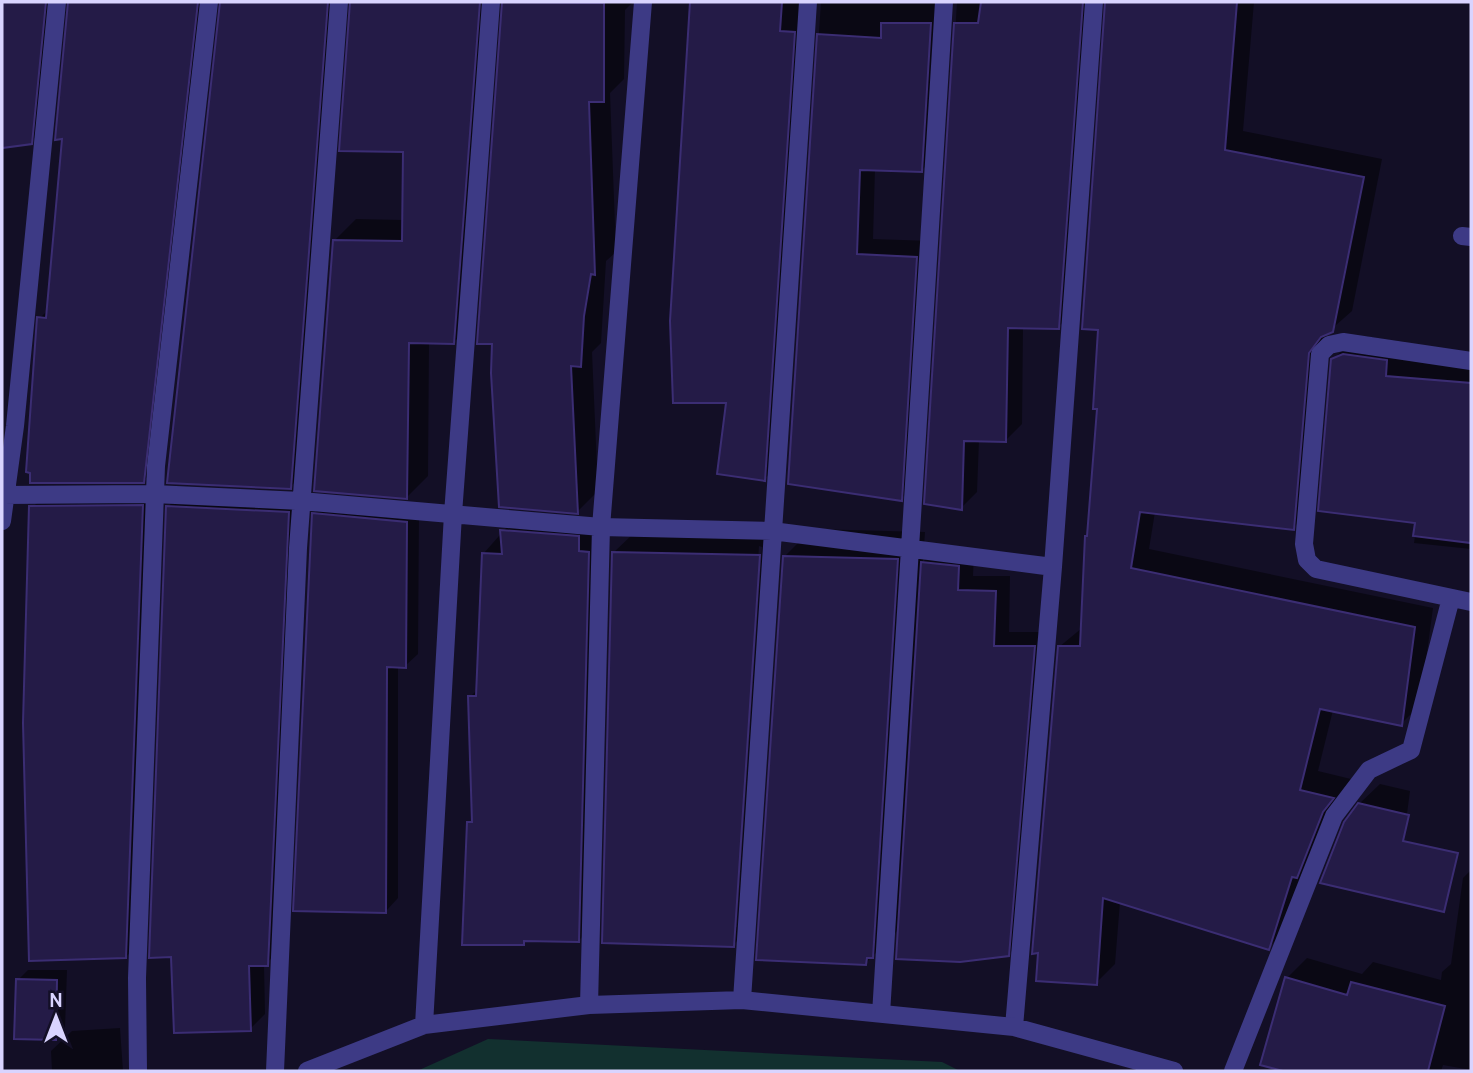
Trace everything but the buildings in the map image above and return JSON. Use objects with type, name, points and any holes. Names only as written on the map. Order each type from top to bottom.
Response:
[{"type":"street","points":[[2,521],[57,2]]},
{"type":"street","points":[[138,1071],[137,978],[154,494],[209,2]]},
{"type":"street","points":[[275,1071],[301,501],[339,2]]},
{"type":"street","points":[[424,1025],[453,514],[491,2]]},
{"type":"street","points":[[589,1005],[601,527],[643,2]]},
{"type":"street","points":[[742,1000],[808,2]]},
{"type":"street","points":[[881,1014],[944,2]]},
{"type":"street","points":[[1014,1027],[1053,566],[1094,2]]},
{"type":"street","points":[[1471,362],[1343,342],[1329,345],[1320,354],[1304,544],[1307,560],[1316,569],[1329,574],[1471,602]]},
{"type":"street","points":[[4,495],[154,494],[301,501],[601,527],[772,531],[910,546],[1053,566]]},
{"type":"street","points":[[1233,1071],[1334,816],[1369,770],[1411,750],[1451,598]]},
{"type":"street","points":[[307,1071],[424,1025],[589,1005],[742,1000],[1014,1027],[1174,1071]]},
{"type":"green space","points":[[488,1039],[942,1062],[960,1071],[417,1071]]}]
